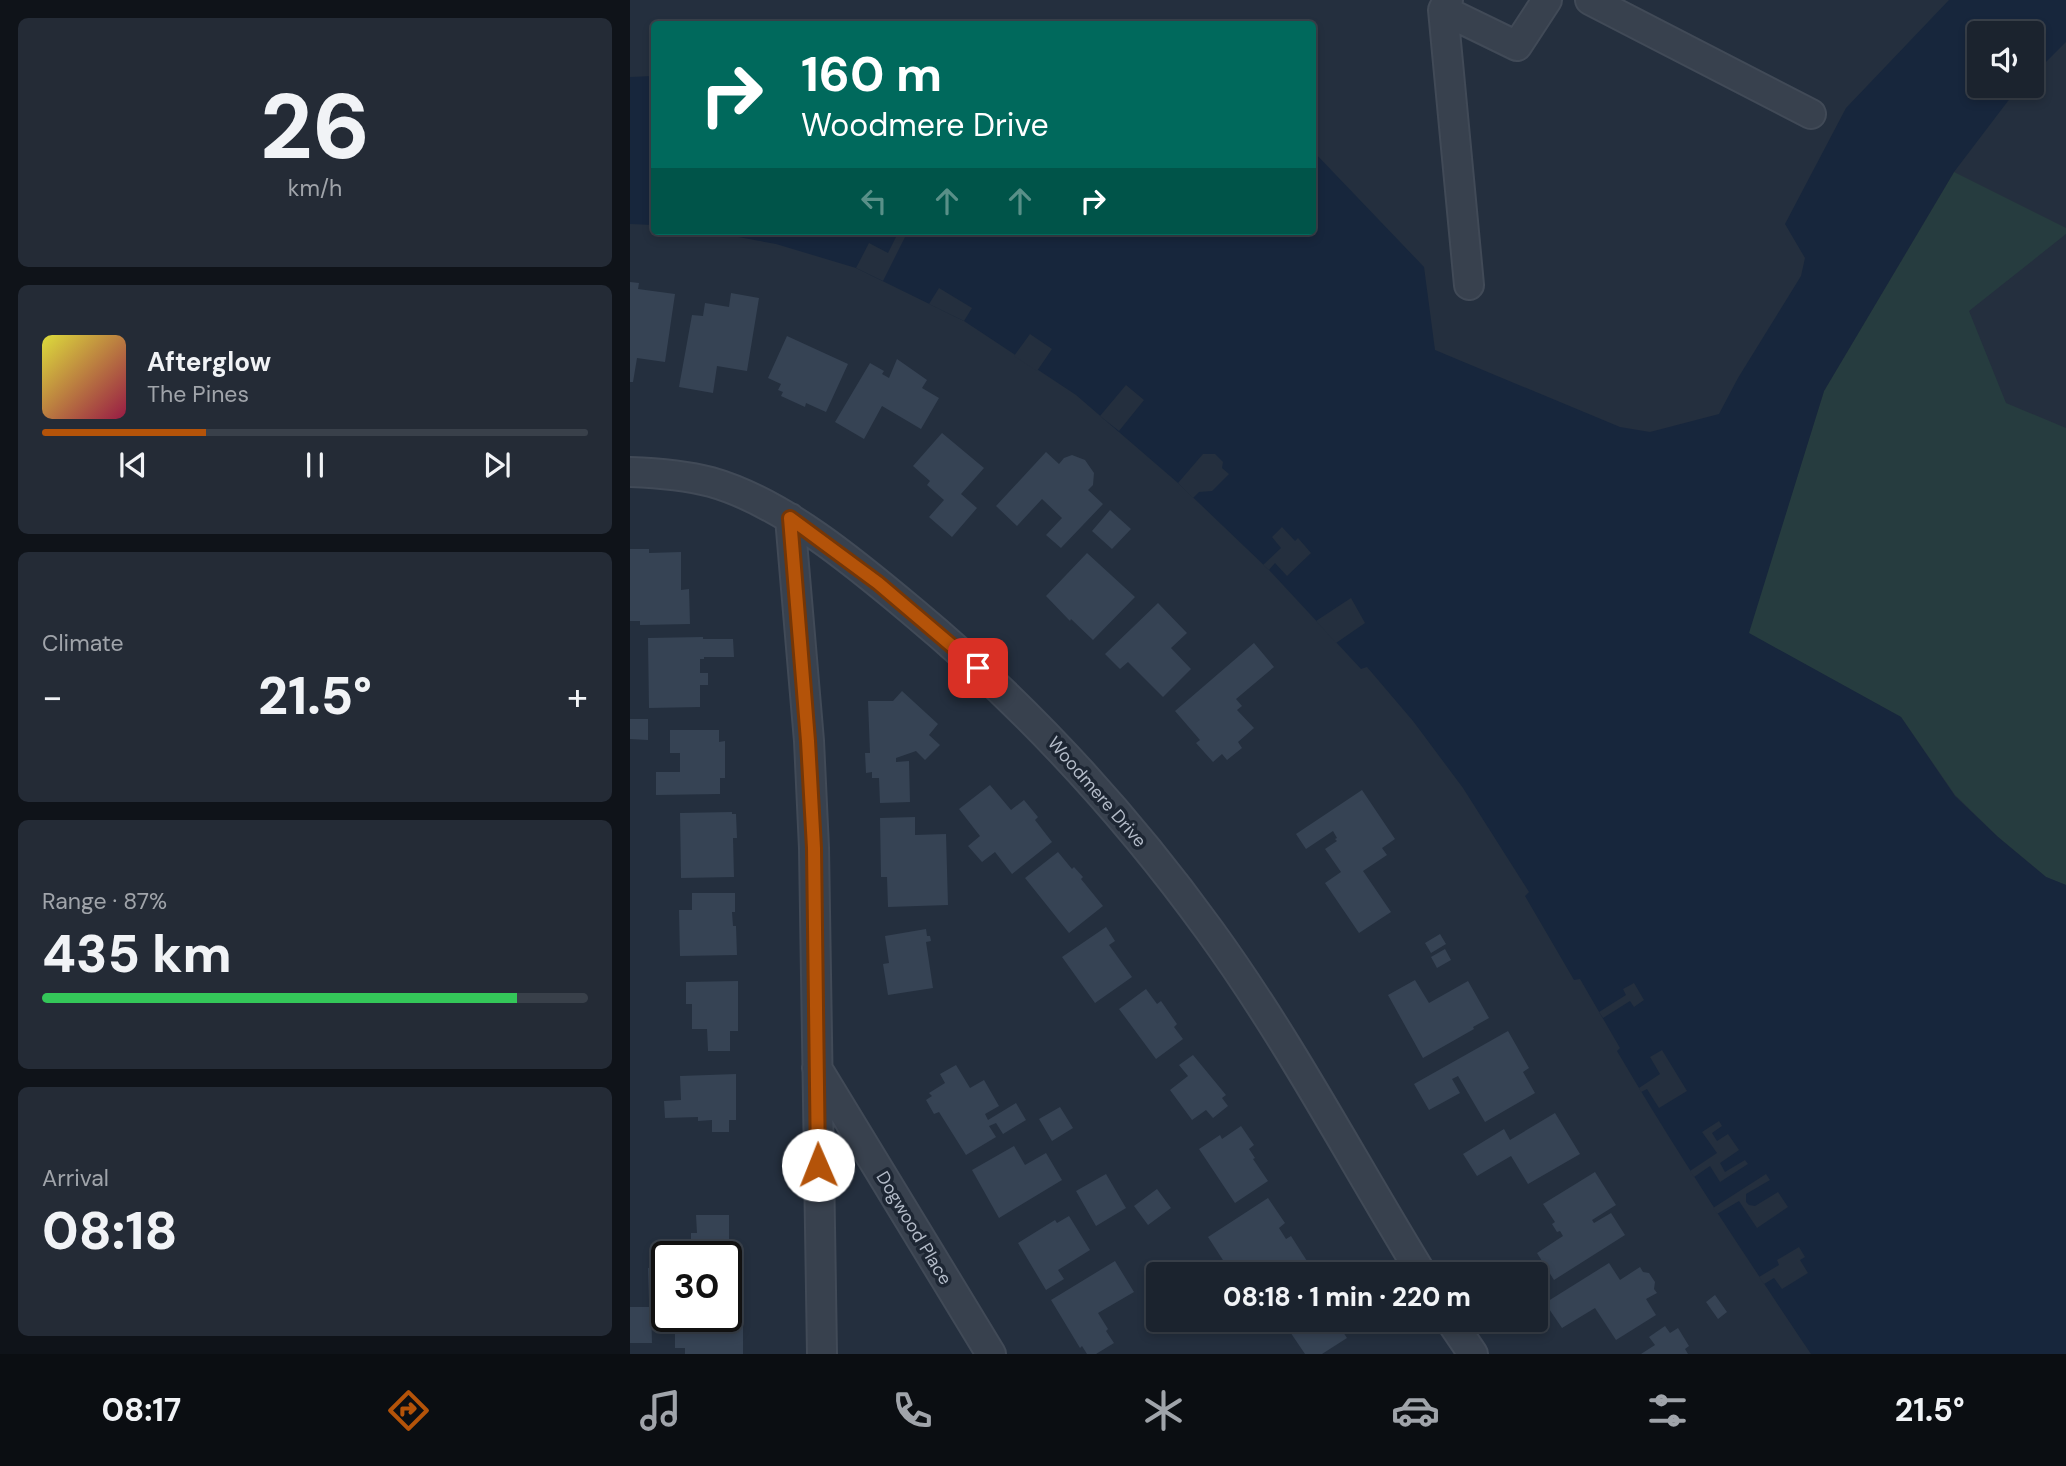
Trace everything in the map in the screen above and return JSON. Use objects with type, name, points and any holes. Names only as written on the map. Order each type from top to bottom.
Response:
[{"type":"street","points":[[1445,5],[1517,46],[1547,0]]},
{"type":"street","points":[[1590,0],[1811,114]]},
{"type":"street","points":[[1445,5],[1469,285]]},
{"type":"street","name":"Woodmere Drive","points":[[630,472],[676,474],[713,483],[790,518],[878,583],[962,652],[1043,730],[1107,800],[1180,890],[1281,1038],[1415,1262]]},
{"type":"street","points":[[790,518],[814,848],[821,1354]]},
{"type":"street","name":"Dogwood Place","points":[[816,1065],[991,1354]]},
{"type":"street","points":[[1458,1332],[1473,1354]]},
{"type":"green space","points":[[1954,172],[2066,228],[2066,234],[1969,311],[2006,403],[2066,428],[2066,885],[2046,877],[1998,837],[1955,795],[1901,717],[1748,633],[1824,391]]},
{"type":"water","points":[[1949,0],[2066,0],[2066,42],[2044,64],[2044,21],[1967,21],[1967,98],[2010,98],[1954,172],[1824,391],[1749,633],[1901,717],[1955,796],[2046,877],[2066,885],[2066,1354],[1811,1354],[1664,1128],[1617,1051],[1620,1048],[1580,979],[1574,980],[1525,896],[1529,892],[1463,788],[1413,721],[1367,667],[1361,669],[1269,570],[1178,483],[1076,395],[964,321],[856,268],[776,244],[728,235],[1316,235],[1316,154],[1424,267],[1435,350],[1620,427],[1650,432],[1719,414],[1801,276],[1805,258],[1785,224],[1846,108]]},
{"type":"water","points":[[651,76],[651,225],[630,224],[630,77]]},
{"type":"pier","points":[[897,235],[906,235],[883,281],[856,268],[869,243],[888,253]]},
{"type":"pier","points":[[939,288],[972,308],[964,321],[929,304]]},
{"type":"pier","points":[[1030,334],[1052,349],[1037,371],[1014,356]]},
{"type":"pier","points":[[1126,385],[1144,400],[1119,431],[1100,416]]},
{"type":"pier","points":[[1203,454],[1215,454],[1223,462],[1222,468],[1229,474],[1212,491],[1199,492],[1193,498],[1178,483]]},
{"type":"pier","points":[[1282,527],[1295,541],[1298,538],[1311,553],[1287,576],[1275,563],[1269,570],[1263,565],[1281,548],[1272,537]]},
{"type":"pier","points":[[1351,598],[1365,623],[1336,643],[1316,621]]},
{"type":"pier","points":[[1634,983],[1644,1000],[1634,1007],[1630,1001],[1603,1018],[1599,1012],[1626,995],[1623,989]]},
{"type":"pier","points":[[1662,1050],[1687,1091],[1659,1108],[1647,1089],[1641,1092],[1639,1088],[1660,1074],[1650,1057]]},
{"type":"pier","points":[[1719,1121],[1722,1126],[1712,1133],[1717,1141],[1728,1134],[1739,1150],[1720,1163],[1725,1172],[1745,1160],[1748,1164],[1720,1182],[1710,1166],[1694,1177],[1690,1171],[1717,1153],[1702,1132]]},
{"type":"pier","points":[[1766,1174],[1770,1180],[1746,1194],[1746,1202],[1755,1206],[1778,1192],[1788,1207],[1757,1228],[1739,1201],[1717,1214],[1713,1208]]},
{"type":"pier","points":[[1799,1247],[1805,1257],[1800,1260],[1808,1273],[1782,1289],[1774,1278],[1764,1284],[1759,1277],[1779,1265],[1777,1260]]},
{"type":"building","points":[[630,282],[639,283],[638,289],[675,294],[665,362],[637,358],[633,382],[630,382]]},
{"type":"building","points":[[731,293],[759,298],[747,371],[717,366],[713,393],[679,387],[692,315],[703,316],[705,303],[729,307]]},
{"type":"building","points":[[787,336],[848,364],[826,412],[806,403],[805,407],[781,396],[783,392],[778,390],[781,384],[768,378]]},
{"type":"building","points":[[897,359],[927,380],[922,388],[939,398],[921,429],[882,406],[864,439],[835,422],[870,363],[884,371],[882,374],[889,378]]},
{"type":"building","points":[[942,433],[984,468],[961,494],[977,508],[952,537],[929,517],[944,500],[927,485],[930,481],[913,466]]},
{"type":"building","points":[[1046,452],[1059,464],[1072,455],[1085,460],[1094,473],[1093,485],[1088,490],[1103,504],[1061,548],[1046,535],[1062,518],[1042,499],[1017,526],[996,506]]},
{"type":"building","points":[[1110,510],[1131,529],[1112,549],[1092,531]]},
{"type":"building","points":[[630,549],[649,549],[649,553],[681,552],[681,590],[689,589],[690,624],[640,625],[640,621],[630,621]]},
{"type":"building","points":[[1087,553],[1135,597],[1093,640],[1046,596]]},
{"type":"building","points":[[1158,603],[1187,633],[1171,648],[1191,669],[1163,697],[1128,662],[1120,669],[1105,654]]},
{"type":"building","points":[[648,638],[733,639],[734,657],[700,659],[700,673],[708,673],[708,685],[700,685],[700,707],[649,708]]},
{"type":"building","points":[[1254,643],[1274,667],[1236,699],[1242,706],[1237,710],[1254,728],[1238,742],[1242,748],[1227,760],[1222,754],[1213,762],[1196,743],[1200,740],[1175,711]]},
{"type":"building","points":[[902,691],[938,724],[929,735],[940,745],[925,760],[916,751],[896,758],[896,762],[909,761],[910,802],[880,803],[879,778],[872,778],[872,772],[866,773],[865,753],[870,753],[868,701],[893,701]]},
{"type":"building","points":[[630,719],[648,719],[648,740],[630,739]]},
{"type":"building","points":[[670,730],[719,730],[719,742],[725,741],[725,778],[720,778],[720,794],[656,795],[656,772],[680,772],[680,753],[670,753]]},
{"type":"building","points":[[990,785],[1011,810],[1024,800],[1038,817],[1035,820],[1052,842],[1012,874],[995,852],[982,862],[968,846],[980,836],[959,809]]},
{"type":"building","points":[[1362,790],[1395,839],[1382,848],[1387,855],[1363,871],[1391,912],[1359,933],[1325,883],[1341,872],[1325,849],[1337,841],[1333,831],[1306,849],[1296,834]]},
{"type":"building","points":[[680,813],[736,814],[737,838],[733,838],[734,877],[681,878]]},
{"type":"building","points":[[915,817],[915,835],[946,834],[948,905],[888,907],[887,877],[881,877],[880,818]]},
{"type":"building","points":[[1058,852],[1072,869],[1074,867],[1083,877],[1081,879],[1103,906],[1069,933],[1025,878]]},
{"type":"building","points":[[692,893],[735,893],[735,912],[732,912],[733,926],[736,926],[737,955],[680,956],[679,910],[692,910]]},
{"type":"building","points":[[1106,927],[1115,941],[1109,945],[1132,977],[1095,1003],[1062,957]]},
{"type":"building","points":[[926,929],[931,941],[926,942],[933,988],[888,995],[883,964],[889,963],[885,936]]},
{"type":"building","points":[[1440,934],[1446,944],[1431,953],[1425,943]]},
{"type":"building","points":[[1445,949],[1451,960],[1437,968],[1431,957]]},
{"type":"building","points":[[1415,980],[1429,1003],[1468,981],[1489,1018],[1423,1058],[1388,995]]},
{"type":"building","points":[[738,981],[738,1031],[730,1031],[730,1051],[708,1051],[707,1029],[692,1029],[692,1004],[686,1004],[686,982]]},
{"type":"building","points":[[1146,989],[1157,1004],[1161,1001],[1177,1024],[1174,1027],[1183,1039],[1156,1059],[1119,1009]]},
{"type":"building","points":[[1508,1031],[1529,1068],[1523,1072],[1535,1093],[1485,1122],[1458,1076],[1452,1079],[1460,1093],[1429,1110],[1414,1084]]},
{"type":"building","points":[[1193,1055],[1226,1095],[1222,1098],[1228,1106],[1213,1118],[1206,1110],[1192,1120],[1170,1090],[1188,1076],[1179,1065]]},
{"type":"building","points":[[956,1065],[970,1088],[984,1080],[999,1106],[985,1114],[988,1120],[1016,1103],[1026,1120],[1003,1134],[996,1123],[989,1126],[996,1137],[966,1155],[939,1112],[934,1114],[926,1100],[932,1096],[929,1093],[945,1083],[940,1074]]},
{"type":"building","points":[[736,1074],[736,1120],[729,1120],[729,1132],[712,1132],[712,1120],[698,1121],[698,1117],[665,1118],[664,1101],[681,1100],[680,1076]]},
{"type":"building","points":[[1060,1107],[1073,1128],[1052,1141],[1039,1119]]},
{"type":"building","points":[[1555,1113],[1580,1154],[1528,1184],[1511,1156],[1477,1176],[1463,1154],[1504,1129],[1510,1140]]},
{"type":"building","points":[[1241,1126],[1254,1145],[1249,1149],[1255,1158],[1253,1159],[1268,1181],[1235,1203],[1199,1149],[1220,1135],[1222,1139]]},
{"type":"building","points":[[1014,1146],[1025,1165],[1046,1153],[1062,1180],[999,1218],[972,1170]]},
{"type":"building","points":[[1595,1172],[1616,1205],[1592,1220],[1594,1223],[1611,1213],[1625,1235],[1554,1280],[1548,1270],[1548,1262],[1543,1262],[1537,1253],[1563,1236],[1552,1224],[1555,1222],[1543,1204]]},
{"type":"building","points":[[1106,1174],[1126,1208],[1096,1226],[1076,1191]]},
{"type":"building","points":[[1157,1189],[1171,1208],[1148,1225],[1134,1206]]},
{"type":"building","points":[[1268,1198],[1285,1223],[1279,1228],[1286,1239],[1291,1236],[1307,1261],[1224,1262],[1208,1237]]},
{"type":"building","points":[[696,1215],[729,1215],[729,1241],[691,1241],[691,1233],[697,1233]]},
{"type":"building","points":[[1069,1216],[1090,1250],[1058,1270],[1064,1279],[1046,1290],[1018,1243],[1055,1220],[1057,1223]]},
{"type":"building","points":[[1115,1261],[1134,1292],[1098,1313],[1114,1343],[1096,1354],[1087,1354],[1082,1346],[1080,1348],[1051,1300]]},
{"type":"building","points":[[1609,1263],[1620,1280],[1640,1267],[1643,1272],[1649,1273],[1655,1282],[1654,1289],[1657,1293],[1646,1299],[1656,1315],[1616,1340],[1595,1308],[1562,1328],[1548,1307],[1548,1301]]},
{"type":"building","points":[[648,1268],[651,1268],[651,1301]]},
{"type":"building","points":[[1715,1295],[1727,1312],[1718,1319],[1706,1302]]},
{"type":"building","points":[[630,1307],[651,1307],[652,1343],[630,1343]]},
{"type":"building","points":[[743,1314],[743,1354],[685,1354],[685,1348],[675,1348],[675,1332],[742,1332]]},
{"type":"building","points":[[1665,1326],[1670,1333],[1678,1328],[1689,1346],[1685,1349],[1688,1354],[1641,1354],[1655,1345],[1649,1337]]},
{"type":"building","points":[[1290,1332],[1343,1332],[1347,1338],[1322,1354],[1305,1354]]},
{"type":"route","points":[[818,1165],[814,848],[790,518],[878,583],[978,668]]}]
